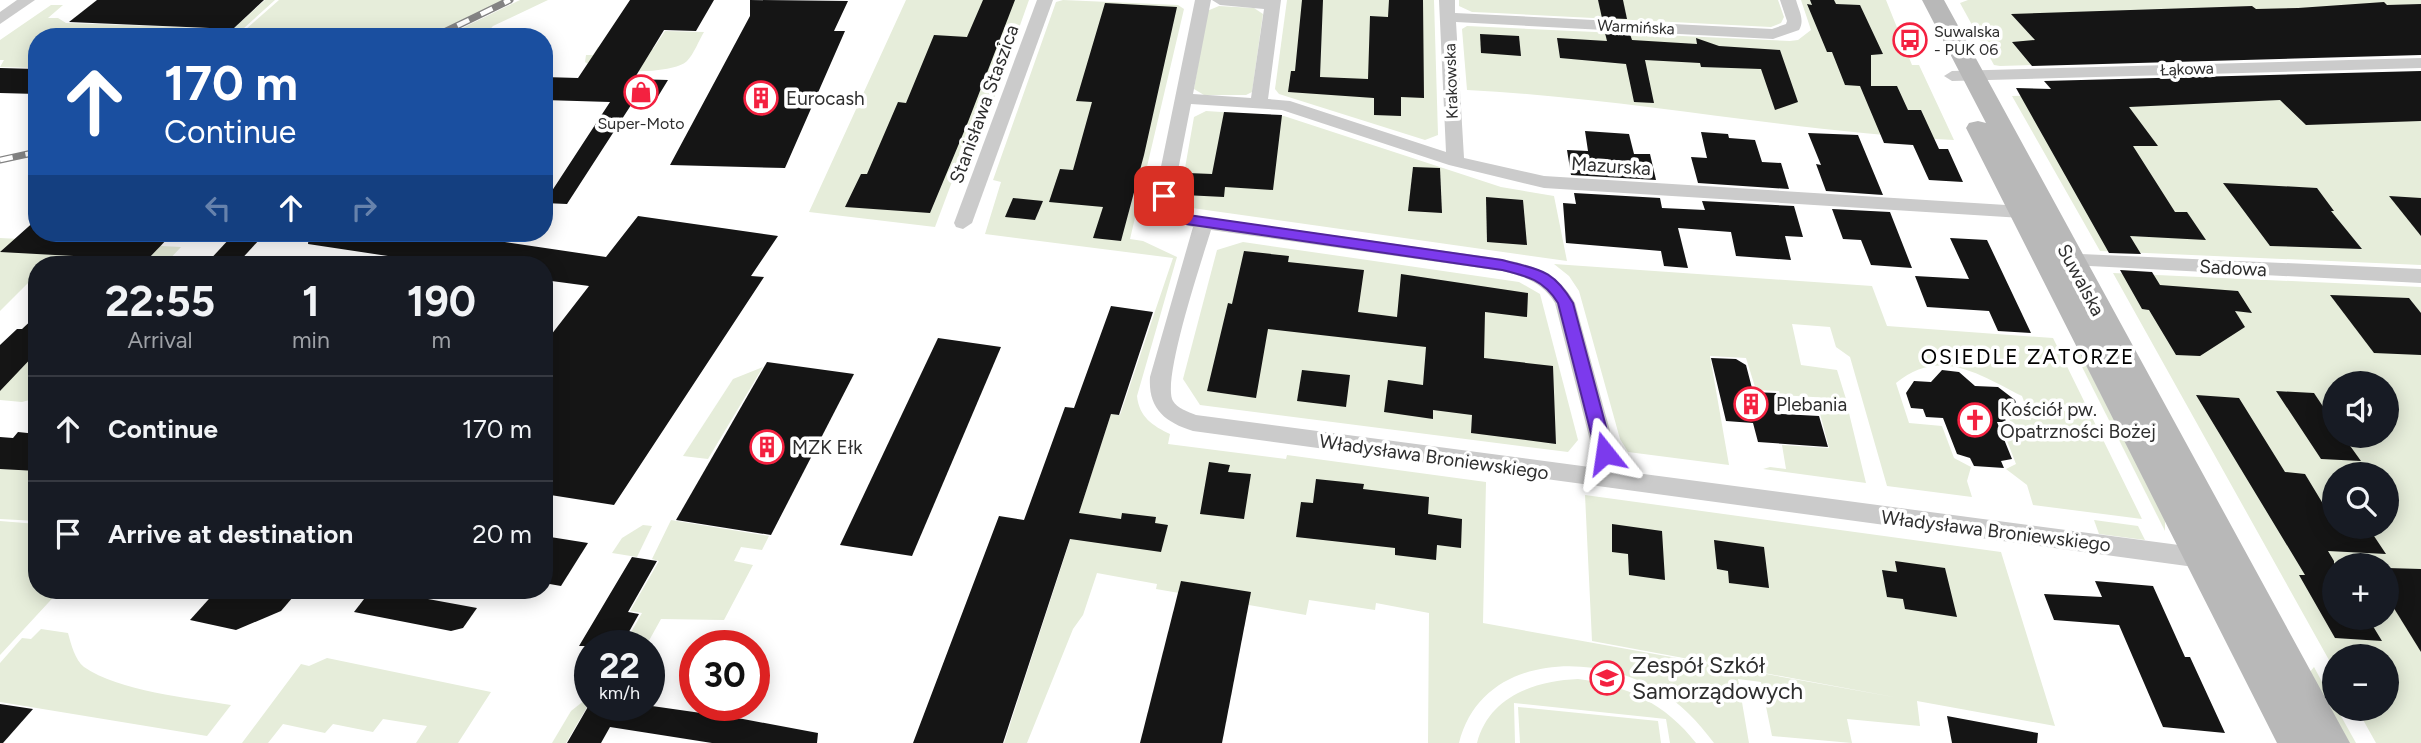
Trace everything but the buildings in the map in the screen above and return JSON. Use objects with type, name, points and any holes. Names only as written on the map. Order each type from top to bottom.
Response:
[{"type":"street","points":[[0,19],[27,0]]},
{"type":"street","name":"Stanisława Staszica","points":[[963,223],[1045,0]]},
{"type":"street","points":[[1203,0],[1164,196],[1165,206],[1171,214],[1205,223],[1502,265],[1548,279],[1565,303],[1612,481]]},
{"type":"street","points":[[1220,0],[1273,2],[1259,101]]},
{"type":"street","name":"Warmińska","points":[[1448,9],[1773,34],[1793,27],[1795,21],[1788,0]]},
{"type":"street","name":"Suwalska","points":[[1912,0],[1962,75],[2034,212],[2295,743]]},
{"type":"street","name":"Suwalska","points":[[1933,0],[1962,75]]},
{"type":"street","name":"Krakowska","points":[[1448,9],[1455,162]]},
{"type":"street","name":"Łąkowa","points":[[1962,75],[2421,63]]},
{"type":"street","name":"Mazurska","points":[[1184,98],[1259,101],[1284,105],[1455,162],[1510,176],[1585,186],[2034,212]]},
{"type":"street","name":"Władysława Broniewskiego","points":[[1205,223],[1162,365],[1158,397],[1172,413],[1193,423],[2232,562]]},
{"type":"street","name":"Suwalska","points":[[2058,259],[2232,562],[2331,743]]},
{"type":"street","name":"Sadowa","points":[[2058,259],[2421,276]]},
{"type":"green space","points":[[265,0],[275,0],[244,28],[234,28]]},
{"type":"green space","points":[[279,0],[505,0],[447,28],[247,28]]},
{"type":"green space","points":[[520,0],[548,0],[491,28],[462,28]]},
{"type":"green space","points":[[906,0],[1029,0],[965,180],[953,179],[935,227],[809,212]]},
{"type":"green space","points":[[1063,0],[1178,5],[1184,9],[1130,239],[1143,241],[1177,257],[1137,396],[1141,410],[1148,420],[1170,434],[1168,444],[1286,459],[1287,455],[1486,482],[1483,623],[1899,698],[1592,641],[1585,495],[2001,552],[2055,726],[1917,701],[1920,726],[1847,719],[1852,743],[1772,736],[1761,682],[1738,679],[1749,743],[1714,743],[1688,713],[1656,689],[1629,677],[1600,669],[1570,666],[1541,669],[1514,677],[1490,692],[1471,714],[1459,743],[1428,743],[1429,613],[1376,603],[1375,610],[1309,600],[1306,615],[1156,589],[1157,584],[1097,573],[1083,615],[1073,629],[1027,743],[1004,743],[1111,414],[1120,415],[1173,258],[985,234],[1001,182],[993,180],[1056,2]]},
{"type":"green space","points":[[1287,0],[1434,0],[1438,135],[1425,140],[1279,94],[1275,89]]},
{"type":"green space","points":[[1459,0],[1778,0],[1784,17],[1781,23],[1771,27],[1472,12],[1459,6]]},
{"type":"green space","points":[[1801,0],[1886,0],[1912,65],[1919,65],[1954,140],[1832,130],[1589,100],[1467,90],[1462,29],[1467,26],[1790,41],[1798,40],[1811,30]]},
{"type":"green space","points":[[1968,0],[2421,0],[2421,53],[2000,66],[1994,65],[1960,3]]},
{"type":"green space","points":[[51,5],[63,5],[48,18],[58,18],[66,23],[205,28],[28,28],[28,68],[0,67],[4,60],[0,60],[0,40]]},
{"type":"green space","points":[[1219,6],[1254,8],[1263,14],[1252,92],[1246,95],[1204,95],[1194,89],[1207,11]]},
{"type":"green space","points":[[665,31],[704,32],[687,61],[679,66],[653,71],[620,71],[585,62],[586,55],[593,55],[598,47],[653,49]]},
{"type":"green space","points":[[2421,71],[2421,265],[2100,251],[2012,96],[2110,94]]},
{"type":"green space","points":[[1206,111],[1284,116],[1501,187],[1554,196],[1567,261],[1192,208],[1179,202],[1194,117]]},
{"type":"green space","points":[[0,238],[28,239],[28,242],[181,247],[173,256],[28,256],[28,283],[0,311]]},
{"type":"green space","points":[[1243,242],[1519,282],[1540,294],[1578,440],[1568,452],[1200,405],[1183,379],[1217,250]]},
{"type":"green space","points":[[1554,264],[1872,286],[1887,326],[2053,338],[2142,519],[2033,505],[2027,485],[2006,469],[2016,464],[2004,433],[2014,433],[2009,418],[2031,420],[2022,396],[1975,373],[1943,365],[1912,372],[1896,383],[1909,423],[1942,426],[1954,458],[1971,467],[1967,481],[1972,497],[1887,486],[1850,357],[1836,347],[1830,327],[1792,324],[1801,365],[1837,370],[1846,399],[1780,395],[1779,391],[1756,390],[1746,358],[1710,356],[1729,465],[1628,452],[1620,439],[1579,291],[1569,276]]},
{"type":"green space","points":[[2113,273],[2421,287],[2421,743],[2376,743],[2364,721],[2399,721],[2399,644],[2322,644],[2322,647]]},
{"type":"green space","points":[[28,344],[28,400],[0,400],[0,373]]},
{"type":"green space","points":[[2075,353],[2081,355],[2165,519],[2165,531]]},
{"type":"green space","points":[[763,367],[708,459],[683,456],[733,379]]},
{"type":"green space","points":[[1818,406],[1848,409],[1866,483],[1763,469],[1786,469],[1782,445],[1829,448]]},
{"type":"green space","points":[[0,456],[28,458],[28,521],[0,519]]},
{"type":"green space","points":[[671,520],[769,536],[762,550],[741,547],[734,561],[753,565],[724,620],[661,619],[655,630],[632,630],[642,613],[630,611],[659,561],[652,559]]},
{"type":"green space","points":[[2094,520],[2138,526],[2145,540],[2099,534]]},
{"type":"green space","points":[[0,521],[28,523],[28,599],[52,599],[0,655]]},
{"type":"green space","points":[[643,525],[652,526],[637,557],[612,553],[622,538]]},
{"type":"green space","points":[[41,629],[68,633],[78,660],[98,675],[135,688],[231,705],[207,736],[0,702],[0,663],[22,638],[31,639]]},
{"type":"green space","points":[[327,658],[491,692],[458,743],[416,743],[427,726],[383,719],[373,732],[333,724],[325,733],[283,724],[268,743],[242,743],[301,664],[309,666]]},
{"type":"green space","points":[[2314,667],[2322,682],[2322,694],[2310,672]]},
{"type":"green space","points":[[1578,679],[1612,686],[1644,699],[1672,717],[1696,743],[1670,743],[1666,719],[1514,703],[1515,743],[1477,743],[1492,713],[1516,694],[1546,683]]},
{"type":"green space","points":[[1518,707],[1658,721],[1661,743],[1520,743]]},
{"type":"green space","points":[[574,709],[574,721],[579,721],[566,743],[552,743]]},
{"type":"green space","points":[[2337,721],[2344,721],[2356,743],[2349,743]]},
{"type":"railway","points":[[452,28],[510,0]]},
{"type":"railway","points":[[0,160],[28,154]]},
{"type":"place","name":"Suwalska - PUK 06","points":[[1910,40]]},
{"type":"place","name":"Super-Moto","points":[[641,92]]},
{"type":"place","name":"Eurocash","points":[[761,98]]},
{"type":"place","name":"Plebania","points":[[1751,404]]},
{"type":"place","name":"Kościół pw. Opatrzności Bożej","points":[[1975,420]]},
{"type":"place","name":"MZK Ełk","points":[[767,447]]},
{"type":"place","name":"Zespół Szkół Samorządowych","points":[[1607,678]]},
{"type":"district","name":"OSIEDLE ZATORZE","points":[[2028,356]]},
{"type":"route","points":[[1164,196],[1165,206],[1171,214],[1186,219],[1502,265],[1548,279],[1565,303],[1605,453]]}]
